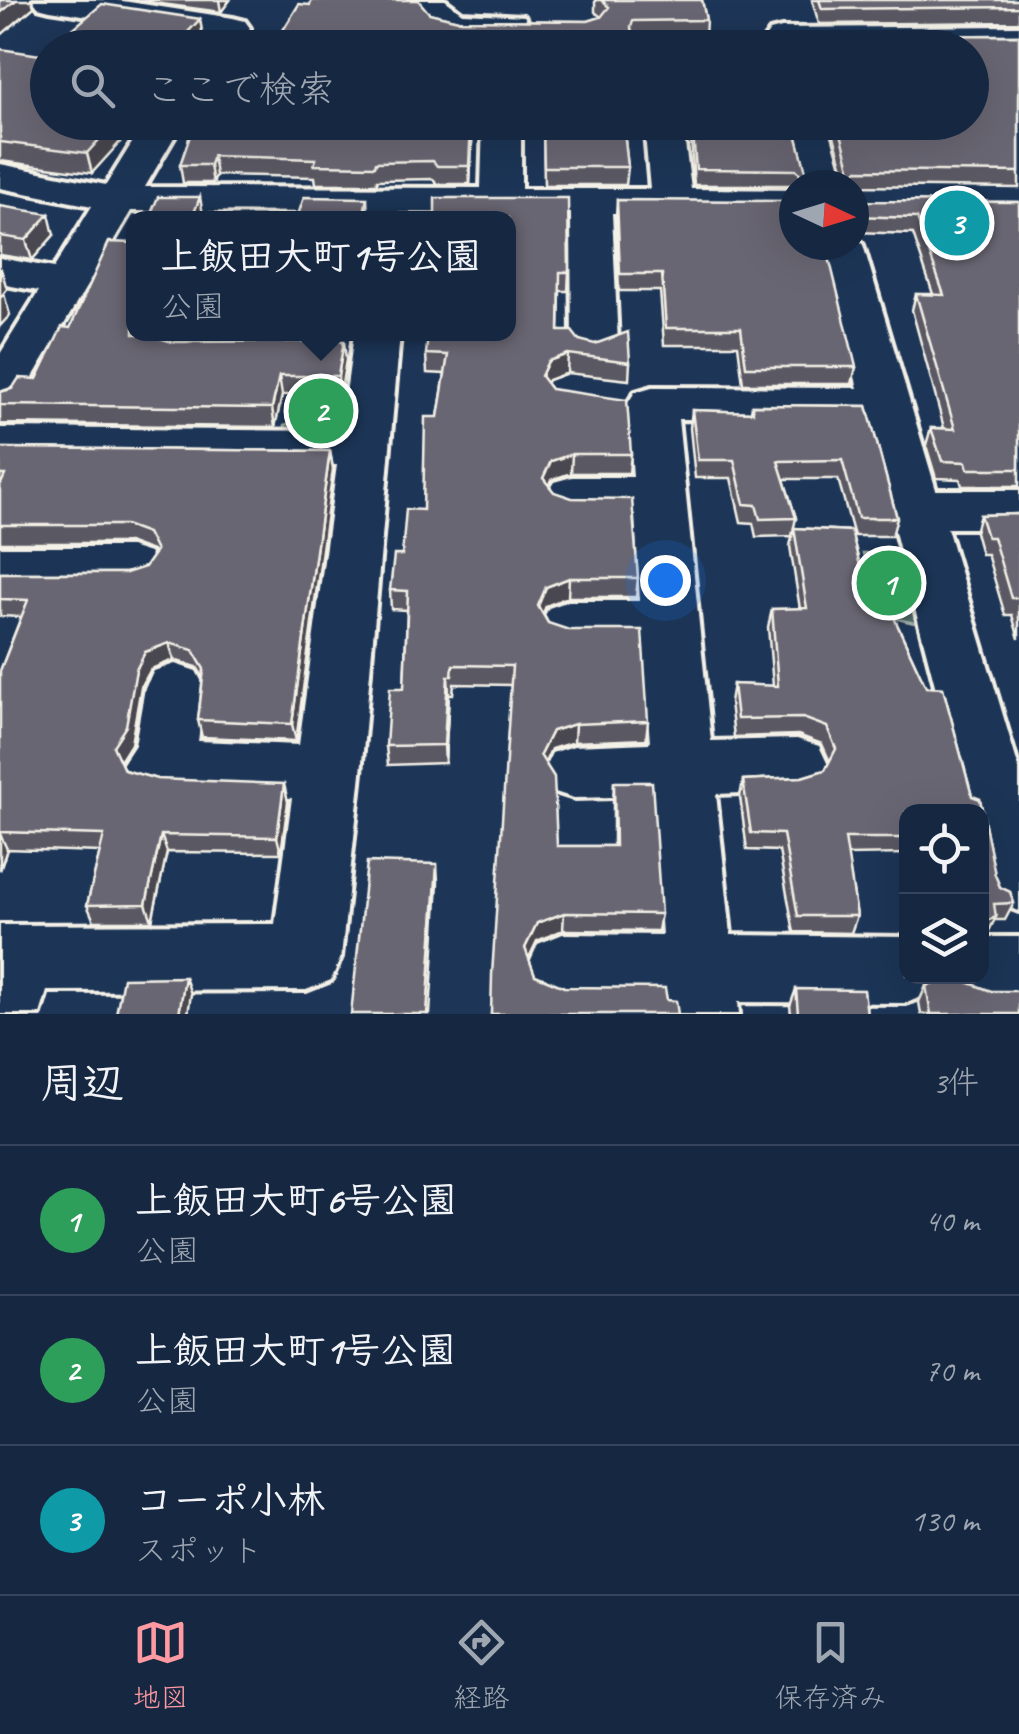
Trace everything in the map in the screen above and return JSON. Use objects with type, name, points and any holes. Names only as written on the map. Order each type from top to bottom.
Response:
[{"type":"street","points":[[50,0],[235,26]]},
{"type":"street","points":[[427,0],[443,18],[458,22],[550,24]]},
{"type":"street","points":[[909,0],[923,30]]},
{"type":"street","points":[[989,36],[1019,36]]},
{"type":"street","points":[[0,392],[153,140]]},
{"type":"street","points":[[501,200],[502,140]]},
{"type":"street","points":[[665,140],[672,201]]},
{"type":"street","points":[[813,140],[821,170]]},
{"type":"street","points":[[0,176],[117,198],[218,209],[395,209],[501,200],[779,202]]},
{"type":"street","points":[[591,200],[595,344]]},
{"type":"street","points":[[846,260],[1019,881]]},
{"type":"street","points":[[0,271],[66,283]]},
{"type":"street","points":[[8,977],[306,957],[367,448],[363,341]]},
{"type":"street","points":[[701,991],[660,496],[627,400],[886,404]]},
{"type":"street","points":[[0,445],[367,448]]},
{"type":"street","points":[[572,495],[660,496]]},
{"type":"street","points":[[914,509],[1019,509]]},
{"type":"street","points":[[0,567],[130,567]]},
{"type":"street","points":[[569,622],[670,622]]},
{"type":"street","points":[[175,688],[158,766],[330,774]]},
{"type":"street","points":[[574,772],[797,765]]},
{"type":"street","points":[[562,967],[701,991],[899,971]]},
{"type":"street","points":[[989,970],[1019,970]]},
{"type":"green space","points":[[302,400],[344,400],[338,437],[284,438],[284,425],[297,421]]},
{"type":"green space","points":[[863,553],[900,553],[919,624],[876,614]]},
{"type":"building","points":[[0,0],[16,0],[0,13]]},
{"type":"building","points":[[312,0],[418,0],[429,13],[458,20],[588,21],[601,17],[609,7],[601,0],[702,0],[706,20],[633,21],[631,30],[283,30],[299,4],[310,5]]},
{"type":"building","points":[[819,0],[1019,0],[1019,7],[822,9]]},
{"type":"building","points":[[102,4],[200,19],[190,30],[71,30]]},
{"type":"building","points":[[989,35],[1019,35],[1019,172],[851,170],[843,140],[989,140]]},
{"type":"building","points":[[0,49],[30,54],[30,140],[99,140],[87,153],[0,142]]},
{"type":"building","points":[[189,140],[470,140],[469,166],[437,166],[433,161],[376,162],[375,166],[314,165],[316,159],[213,156],[210,165],[180,165]]},
{"type":"building","points":[[543,140],[625,140],[628,167],[544,167]]},
{"type":"building","points":[[694,140],[798,140],[805,170],[696,169]]},
{"type":"building","points":[[158,197],[200,197],[195,211],[152,211]]},
{"type":"building","points":[[304,197],[367,198],[364,211],[299,211]]},
{"type":"building","points":[[435,198],[568,198],[569,272],[560,272],[559,331],[572,331],[579,340],[595,344],[628,332],[630,362],[568,354],[548,361],[541,376],[551,389],[627,400],[631,454],[572,454],[551,461],[543,478],[554,492],[572,498],[632,499],[638,578],[569,578],[546,587],[538,606],[548,623],[569,630],[642,630],[648,721],[575,724],[552,731],[540,755],[554,777],[557,846],[615,846],[614,782],[652,782],[661,914],[564,913],[537,923],[525,948],[535,975],[564,987],[665,988],[667,1000],[676,1001],[678,1014],[491,1014],[512,666],[453,665],[452,676],[448,676],[444,745],[386,746],[390,688],[404,688],[408,591],[390,590],[394,555],[402,555],[406,509],[423,510],[425,417],[438,417],[448,355],[426,354],[427,341],[516,341],[516,211],[435,211]]},
{"type":"building","points":[[617,200],[779,201],[779,260],[830,260],[856,367],[746,367],[741,328],[666,328],[662,274],[620,274]]},
{"type":"building","points":[[869,201],[1019,202],[1019,469],[968,469],[966,462],[942,461],[931,428],[955,429],[916,294],[944,295],[917,218],[869,216]]},
{"type":"building","points":[[0,206],[49,214],[26,240],[0,236]]},
{"type":"building","points":[[109,242],[126,243],[126,341],[344,341],[338,376],[279,376],[272,408],[0,405],[0,392],[12,389],[19,378],[37,379],[62,327],[70,328]]},
{"type":"building","points":[[752,405],[867,406],[897,518],[858,518],[842,460],[778,461],[796,518],[760,519],[756,505],[744,504],[734,460],[698,460],[692,410],[753,412]]},
{"type":"building","points":[[0,448],[330,451],[292,724],[198,720],[204,669],[193,650],[169,643],[145,652],[136,670],[126,726],[113,746],[124,770],[157,779],[284,784],[277,837],[161,835],[146,904],[87,905],[104,835],[0,832],[0,671],[28,600],[0,599],[0,573],[126,573],[145,567],[156,551],[147,533],[125,525],[0,525],[0,486],[5,475],[0,475]]},
{"type":"building","points":[[1019,514],[1019,600],[1011,598],[993,537],[987,537],[980,515]]},
{"type":"building","points":[[794,528],[851,531],[871,608],[890,609],[926,687],[943,688],[972,796],[980,799],[981,804],[899,804],[899,838],[845,838],[857,916],[798,916],[783,834],[751,833],[743,780],[802,777],[825,770],[836,749],[827,727],[803,718],[737,719],[733,684],[778,686],[772,609],[807,608]]},
{"type":"building","points":[[989,845],[1000,887],[1010,892],[1014,903],[994,904],[996,917],[989,920]]},
{"type":"building","points":[[367,862],[437,864],[427,1014],[351,1014]]},
{"type":"building","points":[[185,977],[179,1014],[116,1014],[123,978]]},
{"type":"building","points":[[972,984],[991,991],[1019,991],[1019,1014],[931,1014],[926,986]]},
{"type":"building","points":[[796,989],[864,990],[867,1014],[798,1014]]},
{"type":"place","name":"コーポ小林","points":[[957,223]]},
{"type":"place","name":"上飯田大町1号公園","points":[[321,411]]},
{"type":"place","name":"上飯田大町6号公園","points":[[889,583]]}]
